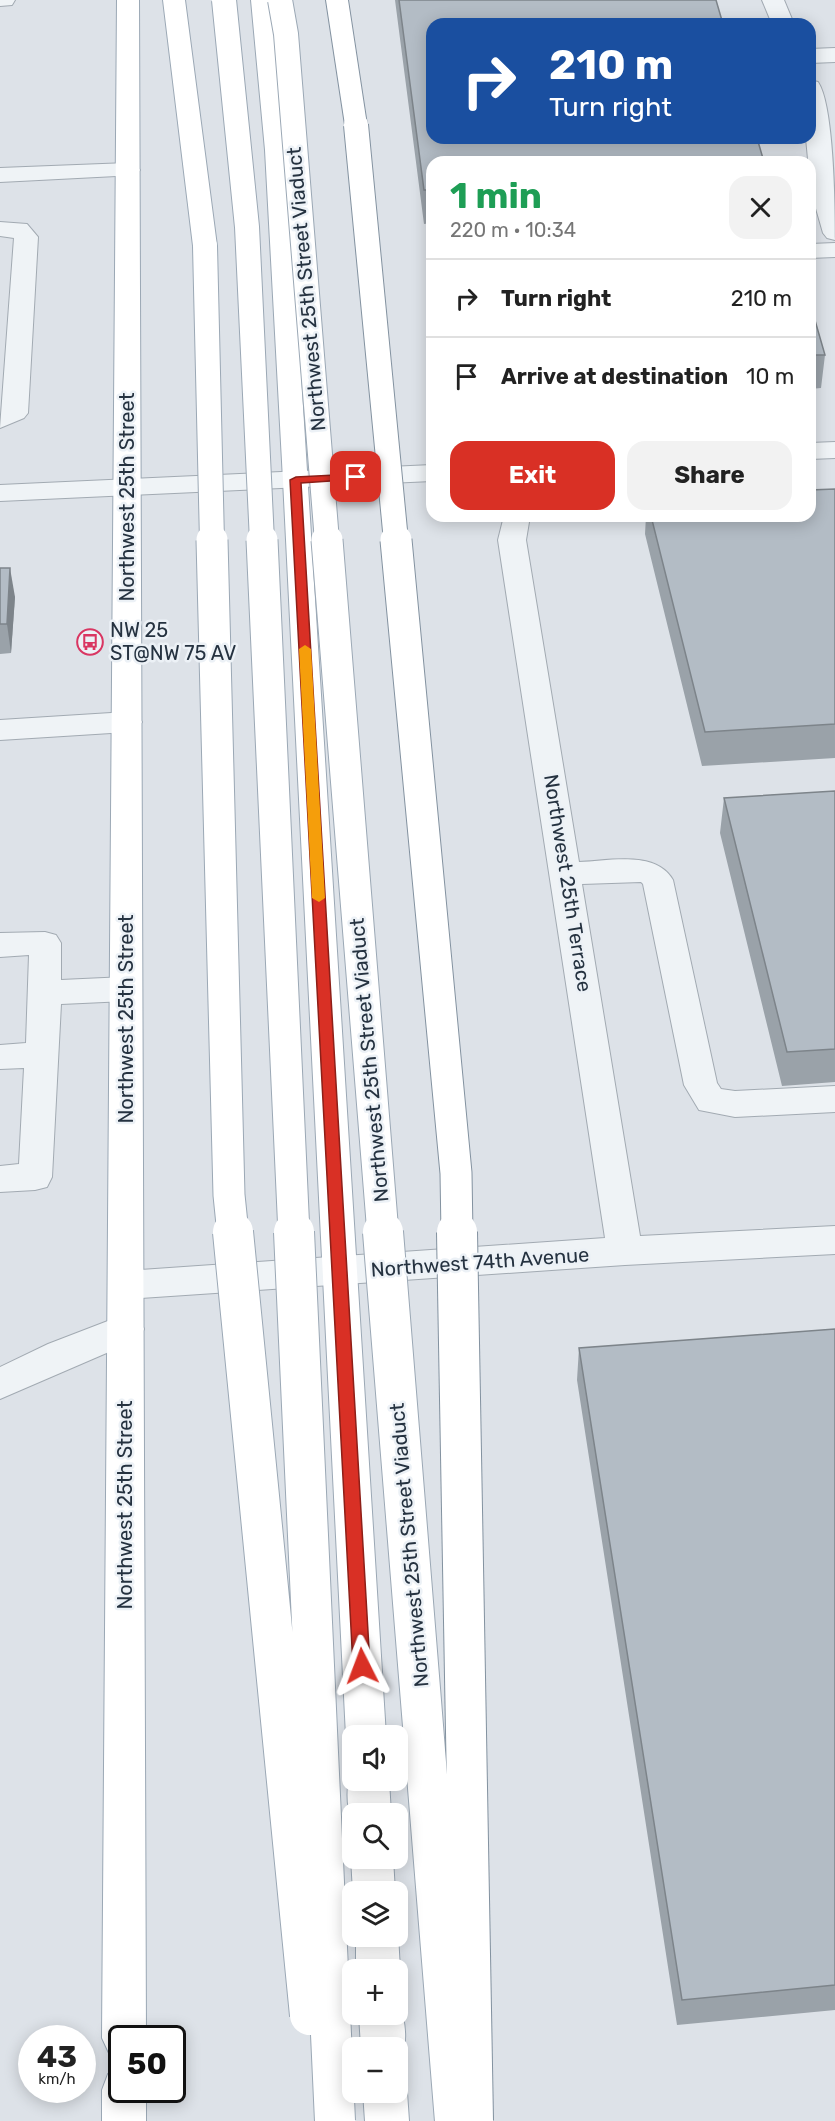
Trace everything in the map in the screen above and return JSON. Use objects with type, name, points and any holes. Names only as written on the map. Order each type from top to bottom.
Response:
[{"type":"main road","name":"Northwest 25th Street","points":[[124,2025],[128,0]]},
{"type":"main road","points":[[174,0],[205,246],[229,1196],[320,2121]]},
{"type":"main road","points":[[224,0],[247,227],[335,2121]]},
{"type":"main road","points":[[262,0],[276,150],[296,480],[365,1725]]},
{"type":"main road","name":"Northwest 25th Street Viaduct","points":[[280,0],[286,34],[455,2121]]},
{"type":"main road","points":[[337,0],[356,125],[456,1173],[473,2121]]},
{"type":"main road","points":[[124,2103],[124,2121]]},
{"type":"main road","points":[[386,2103],[387,2121]]},
{"type":"street","points":[[772,0],[780,18]]},
{"type":"street","points":[[816,56],[835,55]]},
{"type":"street","points":[[816,119],[823,192],[835,233]]},
{"type":"street","points":[[0,175],[128,170]]},
{"type":"street","points":[[0,229],[20,229],[26,237],[15,413],[0,420]]},
{"type":"street","points":[[816,251],[835,250]]},
{"type":"street","points":[[816,451],[835,450]]},
{"type":"street","points":[[0,493],[426,473]]},
{"type":"street","name":"Northwest 25th Terrace","points":[[516,522],[512,540],[625,1251]]},
{"type":"street","points":[[0,730],[127,722]]},
{"type":"street","points":[[566,873],[644,871],[652,874],[658,880],[701,1085],[711,1101],[735,1104],[835,1099]]},
{"type":"street","points":[[0,945],[45,943],[45,993],[35,1177],[0,1179]]},
{"type":"street","points":[[45,993],[126,989]]},
{"type":"street","points":[[0,1057],[41,1054]]},
{"type":"street","name":"Northwest 74th Avenue","points":[[126,1285],[625,1251],[835,1240]]},
{"type":"street","points":[[0,1384],[61,1355],[126,1329]]},
{"type":"building","points":[[399,0],[716,0],[721,18],[426,18],[426,144],[759,144],[762,156],[426,156],[426,190],[424,190]]},
{"type":"building","points":[[816,324],[825,355],[816,355]]},
{"type":"building","points":[[835,489],[835,724],[705,732],[652,522],[816,522],[816,490]]},
{"type":"building","points":[[0,568],[10,568],[7,624],[0,624]]},
{"type":"building","points":[[835,791],[835,1049],[787,1052],[724,798]]},
{"type":"building","points":[[835,1329],[835,1985],[682,2000],[579,1348]]},
{"type":"slow traffic","points":[[305,649],[319,898]]},
{"type":"place","name":"NW 25 ST@NW 75 AV","points":[[90,642]]},
{"type":"route","points":[[356,477],[296,480],[362,1666]]}]
